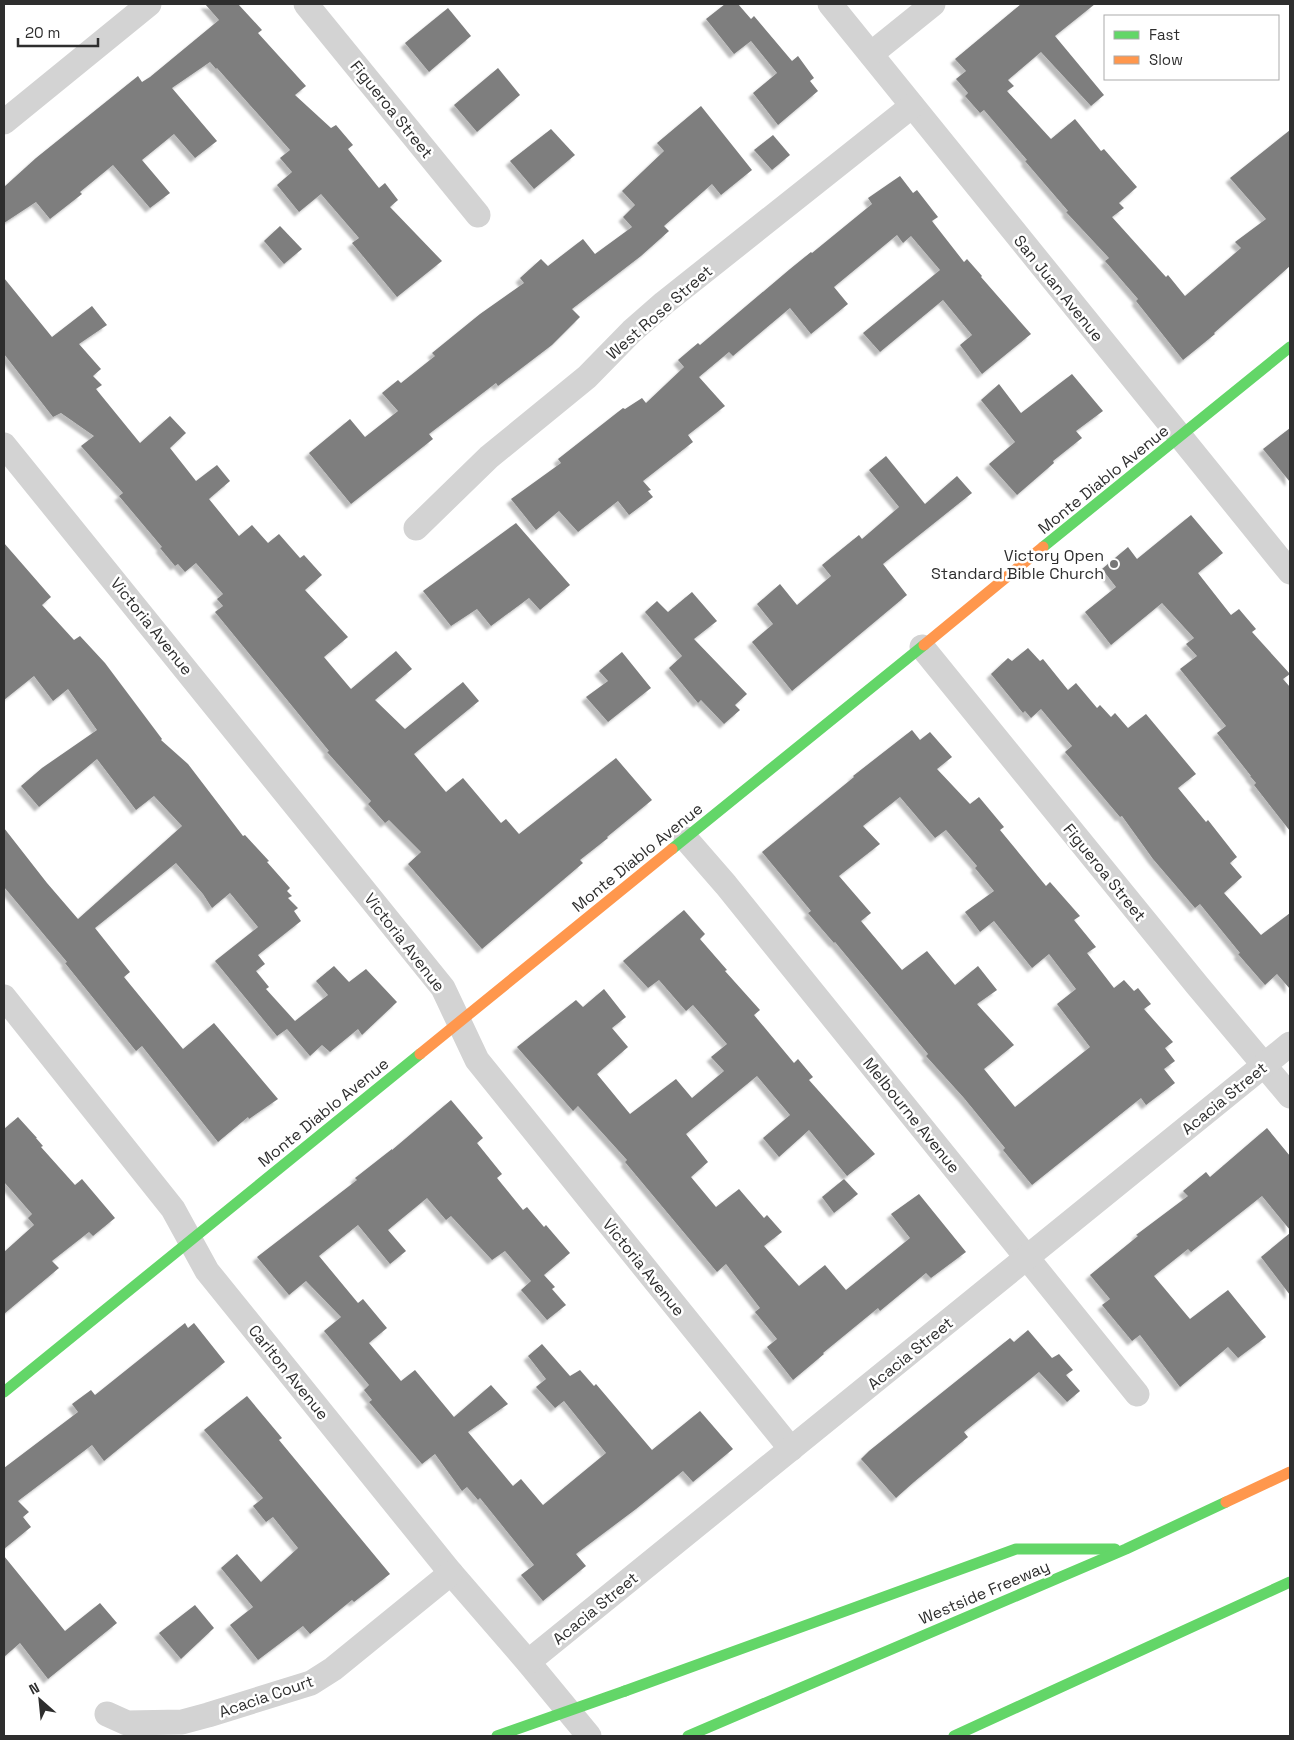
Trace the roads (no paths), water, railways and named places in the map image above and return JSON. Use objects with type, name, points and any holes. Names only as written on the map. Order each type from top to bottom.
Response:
[{"type":"main road","name":"Monte Diablo Avenue","points":[[4,1392],[1290,347]]},
{"type":"main road","name":"Westside Freeway","points":[[688,1736],[1126,1550],[1290,1472]]},
{"type":"main road","points":[[497,1736],[1016,1549],[1126,1550]]},
{"type":"main road","points":[[954,1736],[1290,1582]]},
{"type":"street","points":[[4,122],[149,4]]},
{"type":"street","name":"Figueroa Street","points":[[306,4],[478,215]]},
{"type":"street","name":"San Juan Avenue","points":[[830,4],[1290,572]]},
{"type":"street","points":[[871,54],[933,4]]},
{"type":"street","name":"West Rose Street","points":[[416,528],[489,457],[587,377],[632,331],[912,106]]},
{"type":"street","name":"Victoria Avenue","points":[[4,445],[443,988],[477,1060],[791,1450]]},
{"type":"street","name":"Figueroa Street","points":[[922,647],[1263,1066],[1290,1096]]},
{"type":"street","name":"Melbourne Avenue","points":[[686,839],[726,885],[1137,1394]]},
{"type":"street","name":"Carlton Avenue","points":[[4,997],[173,1209],[207,1271],[451,1574],[528,1662],[589,1736]]},
{"type":"street","name":"Acacia Street","points":[[528,1662],[1290,1044]]},
{"type":"street","name":"Acacia Court","points":[[106,1714],[127,1723],[182,1722],[311,1683],[333,1670],[451,1574]]},
{"type":"place","name":"Victory Open Standard Bible Church","points":[[1114,564]]}]
